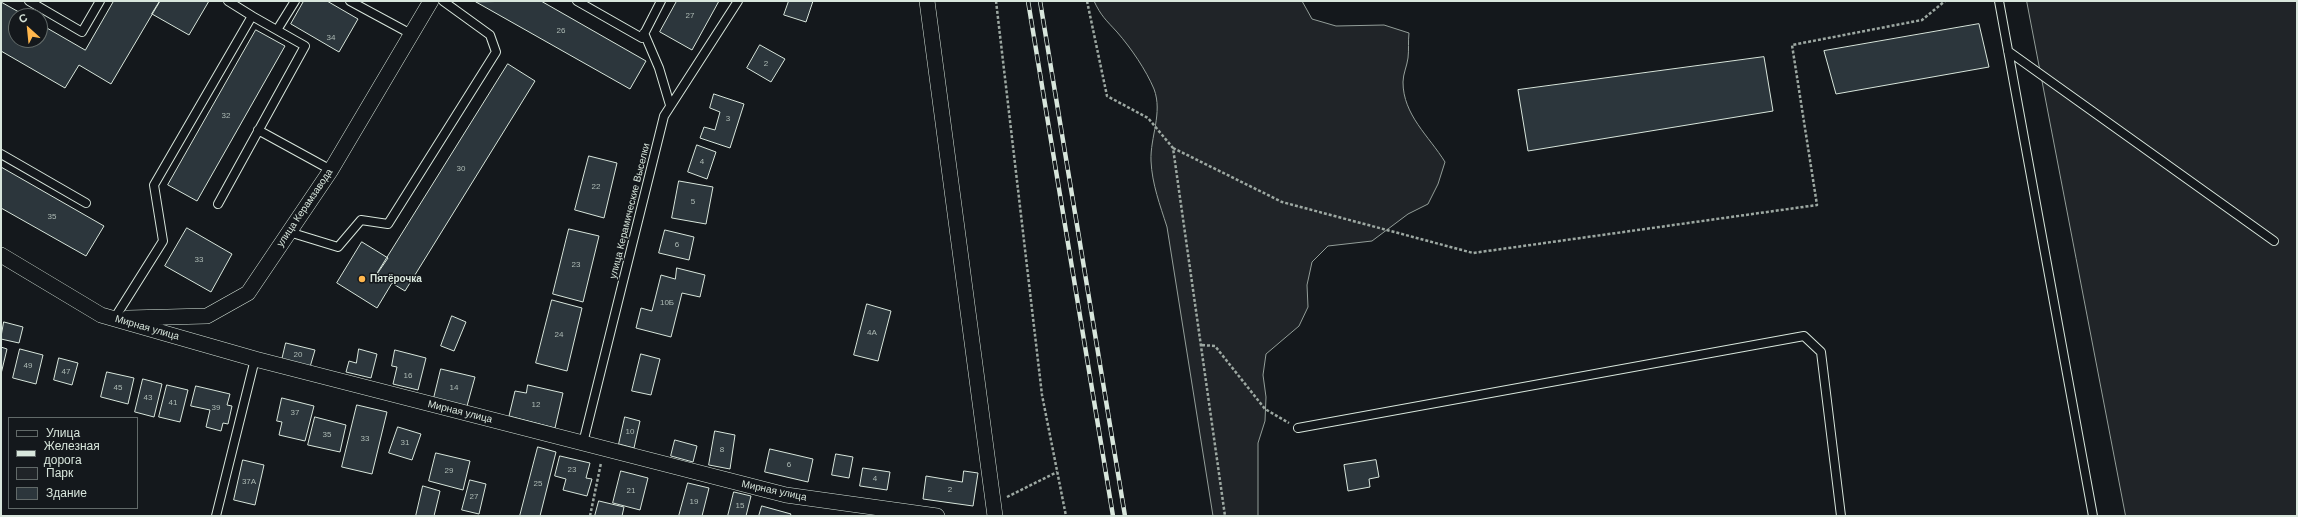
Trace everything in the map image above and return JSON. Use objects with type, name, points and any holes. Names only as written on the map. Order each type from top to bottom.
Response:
[{"type":"street","name":"улица Керамзавода","points":[[114,319],[207,316],[248,293],[331,170],[431,1]]},
{"type":"street","points":[[927,1],[994,510]]},
{"type":"street","name":"Мирная улица","points":[[1,255],[101,315],[255,359],[786,495],[936,516]]},
{"type":"lane","points":[[29,1],[82,32],[100,1]]},
{"type":"lane","points":[[218,204],[305,46],[228,1]]},
{"type":"lane","points":[[277,30],[295,1]]},
{"type":"lane","points":[[350,1],[411,34]]},
{"type":"lane","points":[[289,232],[338,247],[361,220],[388,224],[496,52],[490,35],[443,1]]},
{"type":"lane","points":[[577,1],[642,38],[661,1]]},
{"type":"lane","name":"улица Керамические Выселки","points":[[583,443],[664,116],[738,1]]},
{"type":"lane","points":[[1999,1],[2093,516]]},
{"type":"lane","points":[[114,319],[163,241],[154,185],[252,16]]},
{"type":"lane","points":[[644,33],[659,68],[670,105]]},
{"type":"lane","points":[[2008,51],[2274,241]]},
{"type":"lane","points":[[258,130],[331,170]]},
{"type":"lane","points":[[1,154],[86,203]]},
{"type":"lane","points":[[1298,428],[1804,336],[1821,352],[1841,516]]},
{"type":"lane","points":[[216,516],[255,359]]},
{"type":"path","points":[[996,1],[1042,395],[1066,516]]},
{"type":"path","points":[[1087,1],[1107,96],[1148,118],[1173,148],[1282,202],[1474,253],[1817,205],[1792,45],[1922,20],[1945,1]]},
{"type":"path","points":[[1173,148],[1225,516]]},
{"type":"path","points":[[1202,345],[1215,346],[1266,410],[1298,428]]},
{"type":"path","points":[[590,516],[604,449]]},
{"type":"path","points":[[994,510],[1057,472]]},
{"type":"green space","points":[[1094,1],[1302,1],[1312,19],[1336,26],[1384,25],[1409,33],[1408,58],[1403,79],[1404,94],[1407,105],[1418,125],[1445,162],[1438,184],[1428,204],[1408,214],[1372,241],[1328,246],[1312,262],[1307,285],[1308,307],[1299,326],[1266,354],[1263,375],[1266,397],[1265,421],[1258,443],[1258,516],[1213,516],[1167,227],[1153,178],[1151,152],[1157,116],[1154,89],[1138,59],[1101,14]]},
{"type":"green space","points":[[2027,1],[2297,1],[2297,516],[2126,516]]},
{"type":"building","points":[[114,1],[160,1],[111,84],[79,65],[65,88],[1,51],[1,2],[12,8],[8,8],[8,48],[48,48],[48,29],[85,50]]},
{"type":"building","points":[[160,1],[209,1],[189,35],[152,14]]},
{"type":"building","points":[[304,1],[327,1],[358,19],[339,52],[291,24]]},
{"type":"building","points":[[541,1],[646,61],[630,89],[476,2]]},
{"type":"building","points":[[677,1],[719,1],[692,50],[660,32]]},
{"type":"building","points":[[789,1],[813,1],[806,22],[784,15]]},
{"type":"building","points":[[1979,24],[1989,67],[1836,94],[1824,51]]},
{"type":"building","points":[[256,30],[285,46],[197,201],[168,185]]},
{"type":"building","points":[[760,45],[785,59],[771,82],[747,68]]},
{"type":"building","points":[[1764,57],[1773,111],[1528,151],[1518,90]]},
{"type":"building","points":[[508,64],[535,81],[405,291],[377,274]]},
{"type":"building","points":[[714,94],[744,104],[730,148],[700,138],[704,127],[715,130],[720,112],[710,108]]},
{"type":"building","points":[[697,145],[716,152],[707,179],[688,172]]},
{"type":"building","points":[[589,156],[617,163],[604,218],[575,210]]},
{"type":"building","points":[[1,167],[104,226],[86,256],[1,208]]},
{"type":"building","points":[[679,181],[713,187],[706,224],[672,218]]},
{"type":"building","points":[[187,228],[232,254],[211,292],[165,266]]},
{"type":"building","points":[[569,229],[599,236],[583,302],[553,294]]},
{"type":"building","points":[[665,230],[694,237],[689,260],[659,253]]},
{"type":"building","name":"Пятёрочка","points":[[362,242],[388,258],[377,274],[392,283],[377,308],[337,283]]},
{"type":"building","points":[[677,268],[705,275],[700,297],[682,293],[671,337],[636,328],[641,308],[652,311],[661,275],[675,279]]},
{"type":"building","points":[[552,300],[582,308],[567,371],[536,363]]},
{"type":"building","points":[[867,304],[891,311],[878,361],[854,355]]},
{"type":"building","points":[[452,316],[466,322],[454,351],[441,346]]},
{"type":"building","points":[[4,322],[23,327],[19,343],[1,339]]},
{"type":"building","points":[[286,343],[315,350],[310,367],[282,360]]},
{"type":"building","points":[[1,347],[7,349],[1,374]]},
{"type":"building","points":[[20,349],[43,355],[36,384],[13,378]]},
{"type":"building","points":[[359,349],[377,354],[371,378],[346,372],[349,361],[356,363]]},
{"type":"building","points":[[395,350],[426,358],[418,390],[393,384],[397,367],[392,366]]},
{"type":"building","points":[[641,354],[660,359],[651,395],[632,391]]},
{"type":"building","points":[[59,358],[78,363],[72,385],[54,380]]},
{"type":"building","points":[[441,369],[475,377],[467,406],[434,398]]},
{"type":"building","points":[[107,372],[134,378],[128,404],[101,397]]},
{"type":"building","points":[[143,379],[162,384],[154,417],[135,412]]},
{"type":"building","points":[[167,385],[188,390],[180,422],[159,417]]},
{"type":"building","points":[[528,385],[563,393],[555,428],[509,416],[515,391],[526,393]]},
{"type":"building","points":[[196,386],[230,394],[227,405],[232,406],[228,424],[223,423],[221,431],[206,427],[210,410],[191,406]]},
{"type":"building","points":[[282,398],[314,406],[305,441],[279,435],[282,422],[277,421]]},
{"type":"building","points":[[357,405],[387,412],[372,474],[342,467]]},
{"type":"building","points":[[315,417],[346,425],[340,452],[308,445]]},
{"type":"building","points":[[625,417],[640,421],[634,448],[619,444]]},
{"type":"building","points":[[398,427],[421,434],[412,460],[389,453]]},
{"type":"building","points":[[715,431],[735,435],[730,469],[709,465]]},
{"type":"building","points":[[675,440],[697,446],[693,462],[671,456]]},
{"type":"building","points":[[538,447],[556,452],[540,516],[520,516]]},
{"type":"building","points":[[770,449],[813,459],[808,482],[765,472]]},
{"type":"building","points":[[436,453],[470,461],[463,490],[429,481]]},
{"type":"building","points":[[836,454],[853,457],[849,478],[832,475]]},
{"type":"building","points":[[560,456],[590,463],[586,478],[592,479],[587,496],[563,490],[566,479],[555,476]]},
{"type":"building","points":[[243,460],[264,465],[255,505],[234,500]]},
{"type":"building","points":[[1376,460],[1379,477],[1369,479],[1370,487],[1348,491],[1344,465]]},
{"type":"building","points":[[863,468],[890,472],[887,490],[860,486]]},
{"type":"building","points":[[621,471],[648,478],[640,510],[613,503]]},
{"type":"building","points":[[964,471],[978,473],[973,506],[923,499],[926,476],[962,482]]},
{"type":"building","points":[[470,480],[486,484],[479,514],[462,510]]},
{"type":"building","points":[[688,483],[709,488],[702,516],[679,516]]},
{"type":"building","points":[[423,486],[440,491],[434,516],[416,516]]},
{"type":"building","points":[[734,492],[751,496],[746,516],[728,516]]},
{"type":"building","points":[[599,501],[624,507],[622,516],[595,516]]},
{"type":"building","points":[[762,506],[791,514],[790,516],[759,516]]},
{"type":"railway","points":[[1028,1],[1113,516]]},
{"type":"railway","points":[[1040,1],[1125,516]]},
{"type":"place","name":"Пятёрочка","points":[[362,279]]}]
